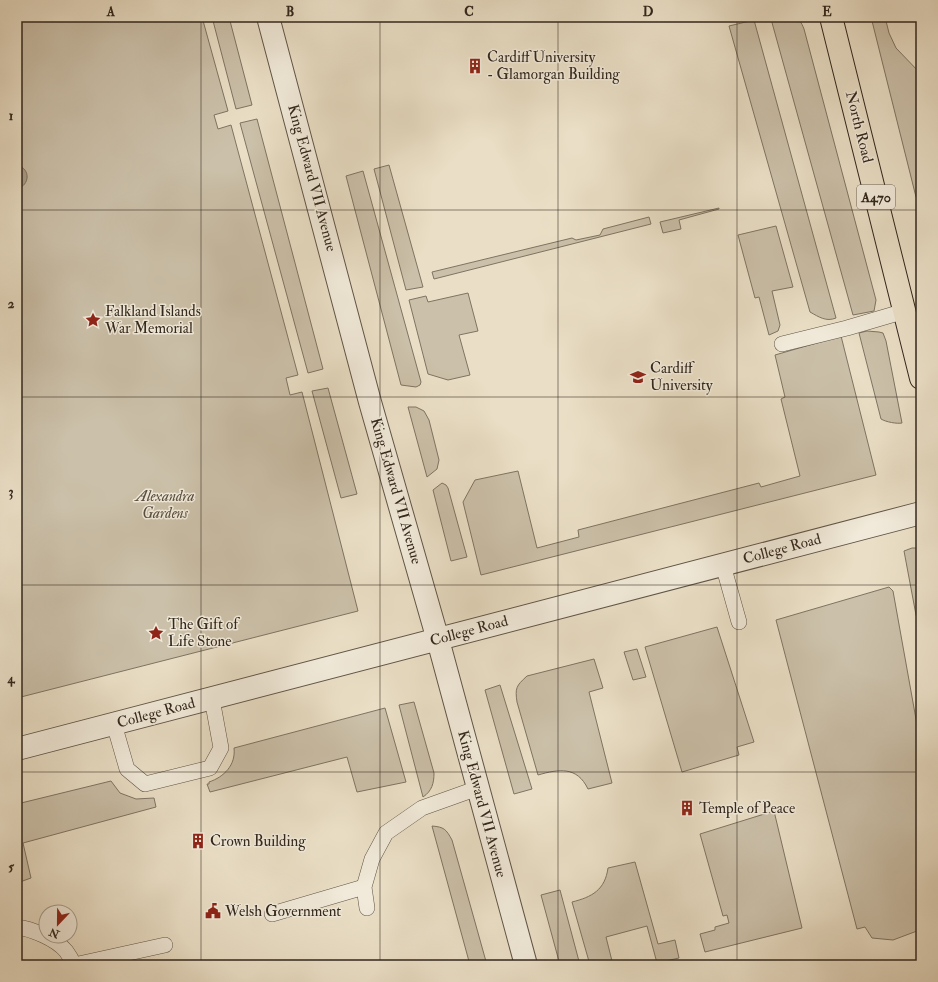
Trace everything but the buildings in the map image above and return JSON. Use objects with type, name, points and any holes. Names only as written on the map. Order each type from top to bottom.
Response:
[{"type":"main road","name":"North Road","points":[[831,17],[921,378]]},
{"type":"street","name":"King Edward VII Avenue","points":[[268,17],[370,402],[438,640],[526,965]]},
{"type":"street","name":"College Road","points":[[17,750],[921,513]]},
{"type":"lane","points":[[782,344],[847,328],[905,311]]},
{"type":"lane","points":[[723,565],[739,622]]},
{"type":"lane","points":[[114,724],[127,769],[145,784],[210,768],[221,748],[212,699]]},
{"type":"lane","points":[[367,908],[364,887],[372,859],[386,832],[422,808],[478,788]]},
{"type":"lane","points":[[272,914],[364,887]]},
{"type":"lane","points":[[17,927],[26,928],[56,942],[67,952],[74,965],[165,945]]},
{"type":"green space","name":"Alexandra Gardens","points":[[17,17],[202,17],[228,111],[214,115],[218,129],[231,125],[298,375],[286,378],[290,395],[302,392],[358,611],[17,698]]},
{"type":"green space","points":[[212,17],[229,17],[252,105],[236,109]]},
{"type":"green space","points":[[782,17],[798,19],[804,29],[876,300],[874,311],[853,315],[771,19]]},
{"type":"green space","points":[[871,17],[885,17],[889,33],[896,48],[921,74],[921,202],[916,197]]},
{"type":"green space","points":[[754,20],[836,318],[823,318],[810,312],[729,26]]},
{"type":"green space","points":[[257,119],[323,369],[308,373],[240,123]]},
{"type":"green space","points":[[389,165],[423,287],[406,290],[374,169]]},
{"type":"green space","points":[[363,171],[421,382],[420,385],[416,387],[401,385],[346,176]]},
{"type":"green space","points":[[719,208],[679,220],[681,229],[663,233],[660,222]]},
{"type":"green space","points":[[649,217],[651,224],[434,279],[432,272],[572,238],[576,240],[600,235],[603,229]]},
{"type":"green space","points":[[776,226],[793,287],[772,291],[780,325],[778,331],[769,335],[759,297],[755,298],[738,235]]},
{"type":"green space","points":[[468,293],[478,331],[459,335],[470,375],[448,380],[428,374],[409,300],[426,296],[428,302]]},
{"type":"green space","points":[[867,331],[883,333],[886,341],[902,423],[881,419],[859,333]]},
{"type":"green space","points":[[841,336],[876,475],[481,575],[463,502],[475,480],[518,471],[537,548],[579,537],[578,530],[759,483],[761,487],[800,476],[781,399],[785,397],[775,355]]},
{"type":"green space","points":[[328,388],[357,494],[341,498],[312,391]]},
{"type":"green space","points":[[408,407],[416,407],[424,411],[429,420],[439,460],[437,469],[427,477]]},
{"type":"green space","points":[[442,483],[448,488],[467,557],[451,561],[433,490]]},
{"type":"green space","points":[[912,548],[921,548],[921,625],[919,624],[916,615],[904,551]]},
{"type":"green space","points":[[889,587],[893,591],[921,747],[921,927],[917,931],[893,940],[872,938],[865,927],[857,929],[776,620]]},
{"type":"green space","points":[[717,627],[754,742],[737,747],[739,755],[682,772],[645,647]]},
{"type":"green space","points":[[637,649],[646,677],[633,680],[624,652]]},
{"type":"green space","points":[[594,659],[603,688],[589,692],[612,783],[588,789],[578,776],[567,771],[553,771],[538,775],[517,702],[516,693],[518,685],[527,676]]},
{"type":"green space","points":[[500,685],[532,789],[514,794],[485,690]]},
{"type":"green space","points":[[414,702],[434,773],[432,786],[429,792],[423,797],[399,705]]},
{"type":"green space","points":[[385,708],[406,782],[357,792],[347,757],[210,792],[207,784],[220,777],[228,770],[233,760],[234,748]]},
{"type":"green space","points":[[111,781],[120,793],[136,799],[154,798],[156,807],[23,843],[31,878],[17,883],[17,804]]},
{"type":"green space","points":[[774,811],[802,928],[705,952],[700,934],[715,930],[715,927],[729,923],[727,915],[723,916],[700,834]]},
{"type":"green space","points":[[432,826],[444,829],[452,840],[487,965],[470,965]]},
{"type":"green space","points":[[635,862],[658,944],[675,940],[679,958],[657,963],[647,926],[606,937],[613,965],[590,965],[572,902],[586,898],[601,887],[608,868]]},
{"type":"green space","points":[[560,890],[580,965],[560,965],[541,895]]},
{"type":"shaded area","points":[[17,165],[25,170],[27,177],[24,184],[17,189],[17,182],[18,183],[20,180],[17,177],[19,171],[17,170]]},
{"type":"place","name":"Cardiff University - Glamorgan Building","points":[[475,66]]},
{"type":"place","name":"Falkland Islands War Memorial","points":[[93,320]]},
{"type":"place","name":"Cardiff University","points":[[638,377]]},
{"type":"place","name":"The Gift of Life Stone","points":[[156,633]]},
{"type":"place","name":"Temple of Peace","points":[[687,808]]},
{"type":"place","name":"Crown Building","points":[[198,841]]},
{"type":"place","name":"Welsh Government","points":[[213,911]]}]
